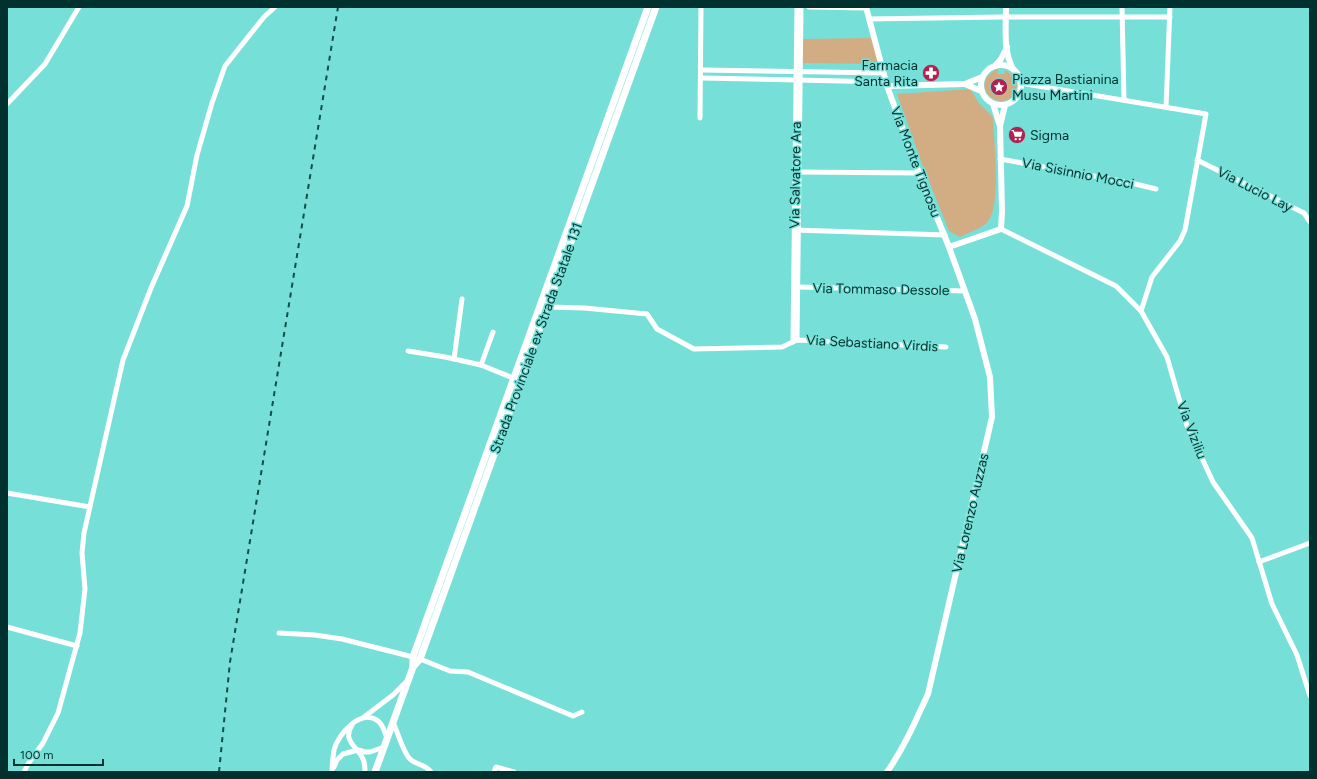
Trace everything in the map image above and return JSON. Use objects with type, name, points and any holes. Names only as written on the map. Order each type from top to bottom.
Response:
[{"type":"main road","name":"Strada Provinciale ex Strada Statale 131","points":[[375,772],[514,378],[648,7]]},
{"type":"main road","name":"Strada Provinciale ex Strada Statale 131","points":[[416,658],[547,307],[656,7]]},
{"type":"street","points":[[7,104],[45,64],[79,7]]},
{"type":"street","points":[[24,772],[28,764],[44,743],[58,713],[80,633],[85,589],[82,553],[84,533],[123,360],[151,288],[187,206],[197,155],[212,103],[225,66],[264,17],[275,7]]},
{"type":"street","points":[[700,118],[701,7]]},
{"type":"street","name":"Via Salvatore Ara","points":[[795,341],[798,80],[797,7]]},
{"type":"street","name":"Via Salvatore Ara","points":[[798,72],[801,7]]},
{"type":"street","points":[[809,7],[866,8]]},
{"type":"street","points":[[993,104],[1005,105],[1015,99],[1020,89],[1017,74],[1008,61],[1006,7]]},
{"type":"street","points":[[1122,7],[1124,100]]},
{"type":"street","points":[[1166,107],[1170,7]]},
{"type":"street","name":"Via Monte Tignosu","points":[[866,8],[887,84],[919,173],[949,247]]},
{"type":"street","points":[[869,19],[1170,17]]},
{"type":"street","points":[[1000,126],[993,104],[984,96],[981,91],[980,84],[985,72],[995,66],[1001,59],[1007,47]]},
{"type":"street","points":[[995,66],[1005,66],[1013,70]]},
{"type":"street","points":[[701,70],[884,74]]},
{"type":"street","points":[[701,78],[887,84],[964,84],[982,77]]},
{"type":"street","points":[[1020,83],[1206,114],[1185,230],[1180,241],[1152,277],[1141,311]]},
{"type":"street","points":[[964,84],[981,91]]},
{"type":"street","points":[[949,247],[1001,229],[1000,126],[1005,105]]},
{"type":"street","name":"Via Sisinnio Mocci","points":[[1000,159],[1127,182],[1156,189]]},
{"type":"street","name":"Via Lucio Lay","points":[[1197,160],[1304,213],[1310,222]]},
{"type":"street","points":[[797,172],[919,173]]},
{"type":"street","name":"Via Viziliu","points":[[1001,229],[1116,286],[1141,311],[1167,357],[1187,426],[1213,482],[1252,538],[1272,604],[1297,655],[1310,696]]},
{"type":"street","points":[[796,230],[945,235]]},
{"type":"street","name":"Via Salvatore Ara","points":[[795,341],[798,287],[796,230]]},
{"type":"street","name":"Via Lorenzo Auzzas","points":[[887,772],[895,761],[914,725],[928,694],[992,417],[990,377],[975,319],[949,247]]},
{"type":"street","name":"Via Tommaso Dessole","points":[[798,287],[965,291]]},
{"type":"street","points":[[454,359],[462,299]]},
{"type":"street","name":"Via Sebastiano Virdis","points":[[547,307],[584,308],[647,314],[657,329],[694,348],[782,347],[795,341],[946,347]]},
{"type":"street","points":[[481,365],[493,332]]},
{"type":"street","points":[[408,351],[481,365],[514,378]]},
{"type":"street","points":[[7,493],[90,507]]},
{"type":"street","points":[[1259,562],[1310,543]]},
{"type":"street","points":[[7,627],[76,646]]},
{"type":"street","points":[[279,634],[315,635],[342,639],[416,658],[450,671],[468,672],[573,716],[582,712]]},
{"type":"street","points":[[364,718],[393,695],[409,679]]},
{"type":"street","points":[[332,771],[334,749],[346,729],[358,720],[370,718],[377,721],[387,738]]},
{"type":"street","points":[[393,722],[406,754],[410,760],[428,767],[431,772]]},
{"type":"street","points":[[353,724],[350,731],[350,739],[353,746],[358,750],[370,752],[384,747]]},
{"type":"street","points":[[332,771],[343,754],[358,750]]},
{"type":"street","points":[[358,750],[364,763],[365,772]]},
{"type":"street","points":[[494,772],[496,767],[514,772]]},
{"type":"shaded area","points":[[874,38],[881,64],[800,63],[801,39]]},
{"type":"shaded area","points":[[998,69],[998,74],[1004,74],[1005,70],[1009,72],[1017,84],[1013,95],[1002,101],[991,98],[985,88],[985,82],[988,76],[993,71]]},
{"type":"shaded area","points":[[970,89],[979,103],[993,118],[996,186],[993,212],[989,220],[980,228],[960,237],[949,231],[922,164],[897,94]]},
{"type":"railway","points":[[219,772],[230,662],[338,7]]},
{"type":"place","name":"Farmacia Santa Rita","points":[[931,73]]},
{"type":"place","name":"Piazza Bastianina Musu Martini","points":[[999,87]]},
{"type":"place","name":"Sigma","points":[[1017,135]]}]
